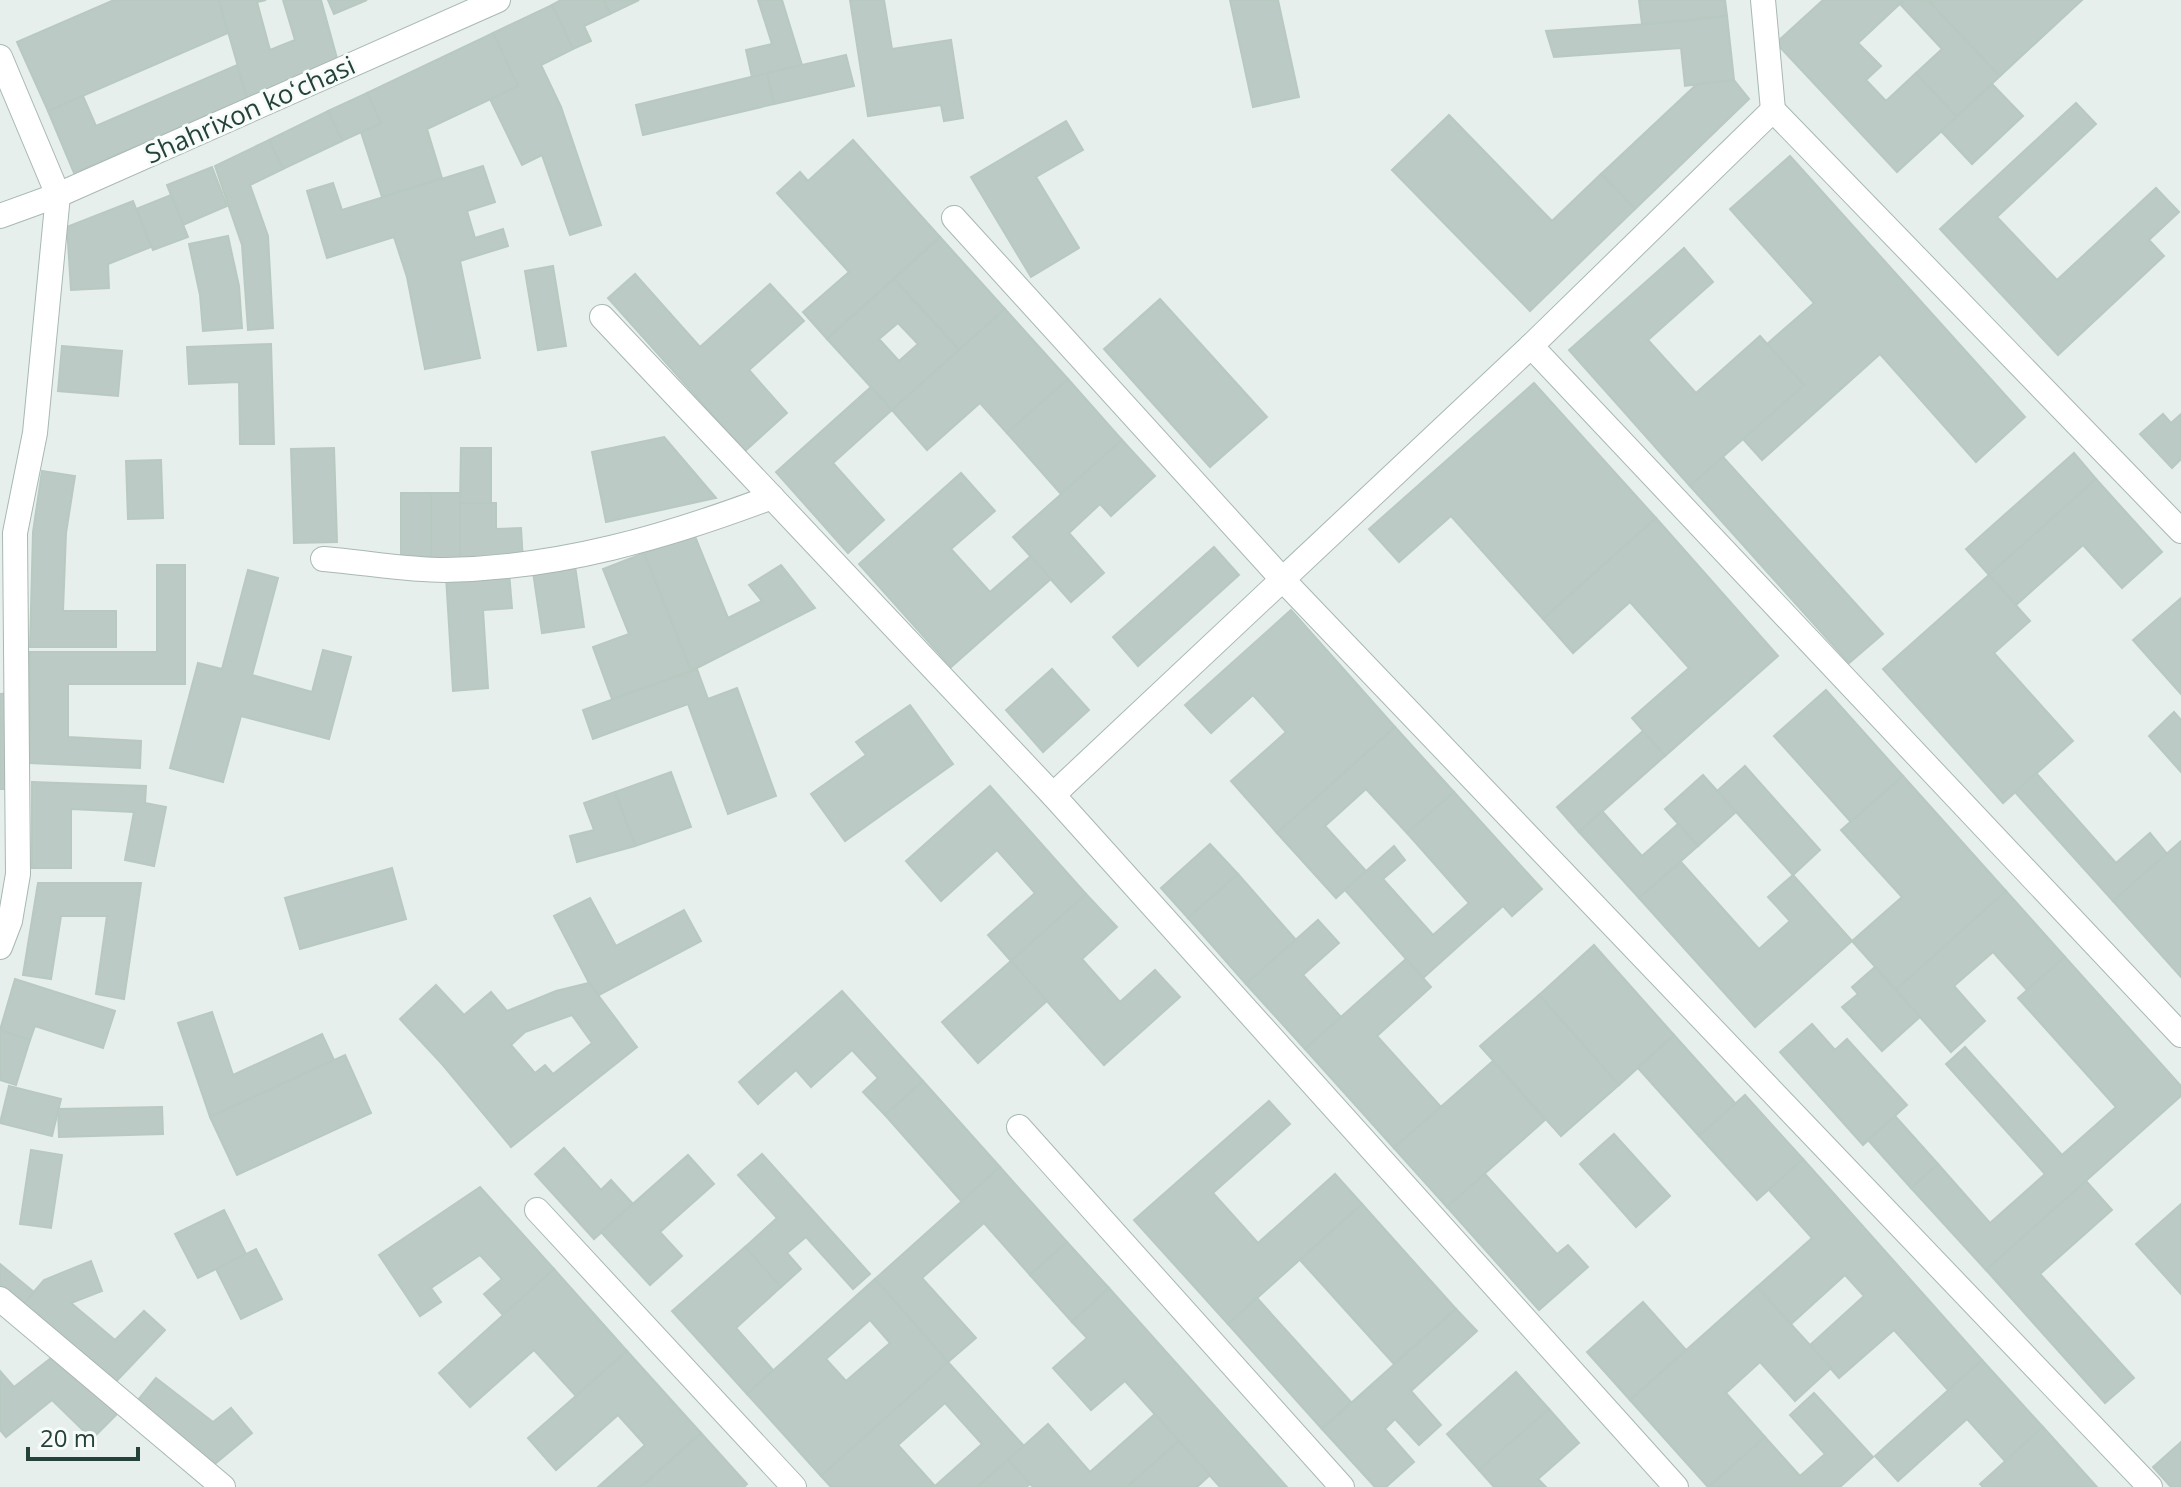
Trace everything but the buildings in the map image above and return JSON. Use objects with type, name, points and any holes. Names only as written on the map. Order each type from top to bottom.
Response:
[{"type":"street","name":"Shahrixon koʻchasi","points":[[0,216],[58,195],[498,0]]},
{"type":"street","points":[[1763,0],[1773,110],[2181,531]]},
{"type":"street","points":[[0,57],[58,195],[35,433],[15,533],[18,874],[10,921],[0,947]]},
{"type":"street","points":[[1053,795],[1284,581],[1773,110]]},
{"type":"street","points":[[954,218],[1284,581],[2150,1487]]},
{"type":"street","points":[[602,317],[1053,795],[1676,1487]]},
{"type":"street","points":[[1531,346],[2181,1035]]},
{"type":"street","points":[[323,559],[443,570],[600,553],[694,526],[772,497]]},
{"type":"street","points":[[1019,1127],[1342,1487]]},
{"type":"street","points":[[537,1210],[794,1487]]},
{"type":"street","points":[[0,1299],[223,1487]]}]
